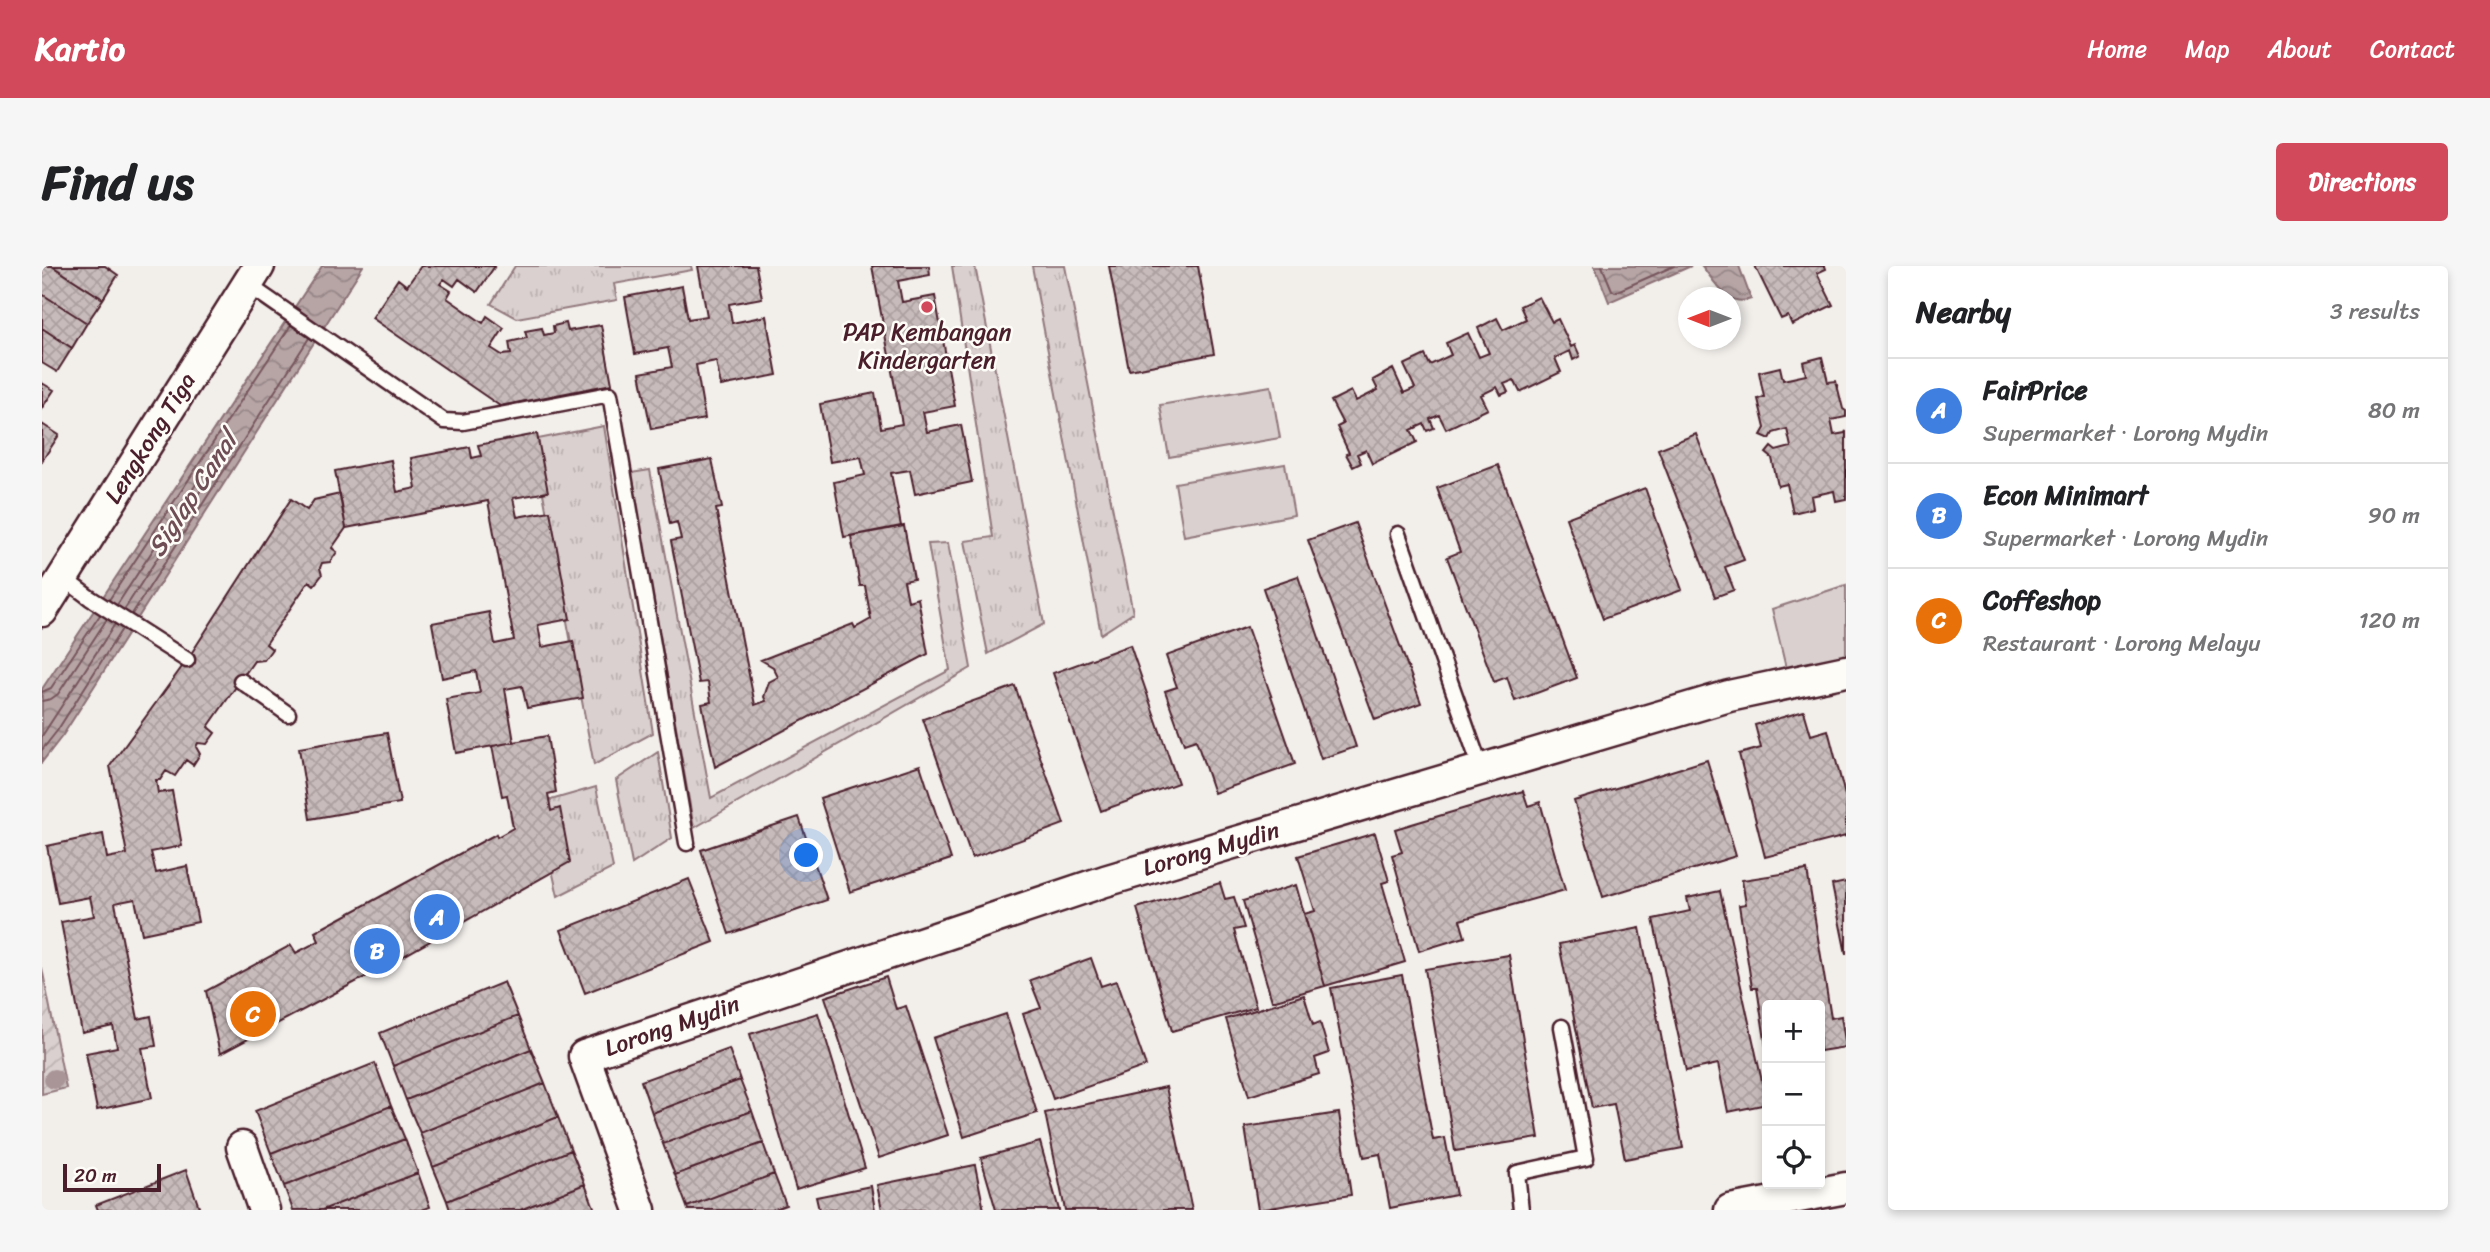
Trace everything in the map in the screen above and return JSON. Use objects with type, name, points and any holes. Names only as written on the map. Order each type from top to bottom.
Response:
[{"type":"street","name":"Lengkong Tiga","points":[[42,611],[253,275]]},
{"type":"street","name":"Lorong Mydin","points":[[640,1210],[584,1056],[1105,880],[1729,696],[1846,671]]},
{"type":"street","points":[[242,1147],[264,1210]]},
{"type":"street","points":[[1730,1210],[1846,1188]]},
{"type":"lane","points":[[253,275],[284,309],[444,421],[463,422],[610,394],[687,843]]},
{"type":"lane","points":[[1398,534],[1481,769]]},
{"type":"lane","points":[[62,577],[187,660]]},
{"type":"lane","points":[[241,681],[288,714]]},
{"type":"lane","points":[[1521,1210],[1517,1173],[1586,1158],[1562,1027]]},
{"type":"green space","points":[[515,266],[691,266],[692,270],[614,284],[617,300],[517,318],[491,304]]},
{"type":"green space","points":[[952,266],[975,266],[1044,624],[988,654],[965,541],[993,537]]},
{"type":"green space","points":[[1032,266],[1065,266],[1133,613],[1101,634]]},
{"type":"green space","points":[[1271,386],[1280,438],[1169,457],[1160,405]]},
{"type":"green space","points":[[604,426],[653,733],[594,765],[533,440]]},
{"type":"green space","points":[[1285,464],[1294,515],[1184,536],[1175,483]]},
{"type":"green space","points":[[650,470],[711,798],[950,670],[928,544],[948,543],[971,668],[694,828],[631,473]]},
{"type":"green space","points":[[1846,585],[1846,655],[1786,668],[1772,609]]},
{"type":"green space","points":[[658,752],[672,838],[632,864],[616,780]]},
{"type":"green space","points":[[596,787],[613,868],[558,896],[537,804]]},
{"type":"green space","points":[[42,968],[66,1088],[42,1094]]},
{"type":"water","name":"Siglap Canal","points":[[322,266],[363,266],[63,735],[42,762],[42,689]]},
{"type":"water","points":[[1595,266],[1691,266],[1609,302]]},
{"type":"water","points":[[1702,266],[1739,266],[1751,299],[1741,301],[1741,287],[1717,286]]},
{"type":"building","points":[[42,266],[52,266],[103,299],[87,323],[42,294]]},
{"type":"building","points":[[52,266],[105,266],[118,275],[103,299]]},
{"type":"building","points":[[421,266],[495,266],[477,292],[459,279],[454,286],[444,279],[440,284],[451,291],[447,298],[483,323],[487,316],[504,328],[491,348],[502,355],[511,354],[509,342],[527,338],[525,331],[542,328],[544,335],[554,333],[553,326],[566,323],[568,331],[601,325],[612,384],[500,406],[372,318],[398,279],[407,286]]},
{"type":"building","points":[[698,266],[756,266],[762,298],[729,304],[732,323],[766,316],[777,375],[721,386],[716,361],[696,365],[705,419],[651,429],[640,373],[672,367],[668,348],[635,354],[625,297],[682,286],[688,319],[707,316]]},
{"type":"building","points":[[872,266],[929,266],[930,275],[898,281],[902,302],[935,296],[955,406],[923,412],[927,432],[961,425],[972,482],[915,494],[910,470],[891,473],[901,526],[844,537],[834,482],[865,475],[861,457],[830,462],[820,404],[875,393],[881,428],[902,424]]},
{"type":"building","points":[[1109,266],[1198,266],[1214,354],[1129,370]]},
{"type":"building","points":[[1755,266],[1825,266],[1826,269],[1817,273],[1833,305],[1792,325],[1788,316],[1781,319]]},
{"type":"building","points":[[42,294],[87,323],[72,348],[42,328]]},
{"type":"building","points":[[1539,297],[1552,322],[1558,319],[1571,347],[1575,345],[1580,356],[1573,360],[1570,351],[1555,358],[1561,372],[1520,392],[1514,380],[1504,384],[1508,392],[1501,395],[1497,387],[1481,395],[1488,409],[1446,429],[1439,415],[1430,419],[1434,428],[1427,431],[1424,424],[1411,430],[1417,442],[1372,464],[1366,450],[1357,454],[1361,463],[1353,467],[1337,427],[1343,424],[1331,401],[1351,391],[1356,401],[1378,390],[1373,380],[1393,369],[1404,393],[1415,388],[1404,365],[1425,355],[1430,365],[1451,355],[1446,343],[1468,333],[1479,357],[1489,353],[1478,328],[1497,318],[1503,330],[1526,319],[1520,306]]},
{"type":"building","points":[[42,328],[72,348],[57,372],[42,363]]},
{"type":"building","points":[[1822,357],[1828,382],[1836,381],[1843,409],[1846,411],[1846,417],[1831,420],[1834,435],[1846,431],[1846,499],[1836,501],[1834,491],[1811,496],[1813,508],[1793,513],[1787,484],[1778,486],[1772,458],[1766,453],[1771,447],[1776,451],[1791,447],[1787,429],[1773,433],[1770,439],[1761,435],[1765,428],[1758,399],[1764,397],[1759,372],[1780,367],[1783,380],[1806,375],[1803,362]]},
{"type":"building","points":[[42,383],[54,390],[42,408]]},
{"type":"building","points":[[42,424],[59,435],[42,461]]},
{"type":"building","points":[[537,434],[548,492],[513,498],[517,517],[550,511],[570,619],[538,625],[542,647],[573,641],[583,698],[527,708],[522,686],[505,689],[514,742],[456,753],[446,699],[480,693],[476,671],[442,678],[432,623],[489,612],[495,644],[514,640],[488,501],[346,528],[335,471],[391,460],[397,492],[416,488],[411,458],[470,447],[472,458],[481,456],[478,445]]},
{"type":"building","points":[[1696,434],[1744,560],[1725,567],[1734,590],[1715,597],[1658,449]]},
{"type":"building","points":[[712,459],[722,508],[716,509],[755,705],[766,701],[764,697],[769,682],[778,677],[773,667],[761,660],[853,624],[855,628],[871,619],[865,586],[860,586],[851,536],[904,526],[914,579],[904,581],[908,601],[918,598],[928,654],[715,767],[702,704],[711,702],[708,682],[699,683],[671,541],[681,539],[677,522],[670,524],[659,469]]},
{"type":"building","points":[[1498,465],[1577,678],[1515,701],[1507,677],[1494,682],[1447,557],[1460,552],[1437,488]]},
{"type":"building","points":[[1645,488],[1682,590],[1603,619],[1566,518]]},
{"type":"building","points":[[340,494],[346,528],[332,548],[337,552],[330,562],[322,563],[322,575],[314,585],[309,581],[266,644],[272,649],[264,660],[254,661],[208,727],[215,733],[207,744],[198,743],[196,747],[200,754],[193,765],[186,760],[175,776],[166,771],[160,780],[156,780],[158,793],[172,791],[182,846],[151,852],[156,873],[187,866],[198,922],[142,934],[135,899],[115,903],[138,1019],[151,1016],[156,1046],[142,1048],[152,1098],[97,1110],[86,1053],[117,1047],[113,1026],[82,1033],[61,922],[94,916],[90,897],[58,903],[47,846],[103,834],[107,858],[127,854],[110,766],[187,660],[291,499],[307,510],[314,500]]},
{"type":"building","points":[[1355,523],[1421,703],[1375,720],[1308,540]]},
{"type":"building","points":[[1298,576],[1356,747],[1321,759],[1263,588]]},
{"type":"building","points":[[1247,627],[1295,764],[1214,793],[1196,740],[1184,744],[1165,691],[1177,687],[1166,656]]},
{"type":"building","points":[[1130,645],[1178,783],[1101,811],[1053,673]]},
{"type":"building","points":[[1015,686],[1064,824],[972,858],[923,719]]},
{"type":"building","points":[[1804,711],[1811,735],[1828,730],[1846,799],[1846,836],[1765,857],[1739,754],[1761,748],[1755,725]]},
{"type":"building","points":[[387,733],[400,803],[310,819],[299,748]]},
{"type":"building","points":[[547,736],[556,792],[548,794],[551,811],[560,808],[570,862],[384,967],[220,1054],[206,991],[291,945],[296,953],[319,941],[315,932],[496,834],[497,837],[513,828],[507,795],[502,796],[492,746]]},
{"type":"building","points":[[1707,760],[1736,856],[1603,897],[1574,801]]},
{"type":"building","points":[[920,765],[951,859],[850,892],[820,798]]},
{"type":"building","points":[[1523,791],[1528,806],[1540,802],[1565,890],[1460,920],[1465,937],[1419,951],[1392,855],[1402,852],[1395,829]]},
{"type":"building","points":[[799,817],[827,900],[729,934],[701,850]]},
{"type":"building","points":[[1375,833],[1389,881],[1382,883],[1405,962],[1325,986],[1304,914],[1315,911],[1298,856]]},
{"type":"building","points":[[1807,870],[1831,1018],[1841,1016],[1846,1047],[1825,1050],[1825,1000],[1762,1000],[1762,1020],[1757,988],[1752,988],[1739,905],[1746,904],[1742,880]]},
{"type":"building","points":[[689,879],[714,942],[585,993],[561,930]]},
{"type":"building","points":[[1846,882],[1846,954],[1832,885]]},
{"type":"building","points":[[1220,883],[1225,899],[1234,897],[1244,928],[1234,930],[1256,1007],[1172,1031],[1137,908]]},
{"type":"building","points":[[1296,885],[1325,986],[1272,1001],[1243,901]]},
{"type":"building","points":[[1720,891],[1762,1081],[1762,1105],[1728,1112],[1718,1064],[1686,1071],[1653,919],[1690,911],[1687,898]]},
{"type":"building","points":[[1640,928],[1683,1148],[1625,1159],[1614,1104],[1592,1108],[1559,944]]},
{"type":"building","points":[[1509,955],[1539,1138],[1455,1151],[1425,969]]},
{"type":"building","points":[[1091,958],[1101,986],[1116,981],[1146,1066],[1053,1099],[1023,1014],[1041,1008],[1030,980]]},
{"type":"building","points":[[1402,975],[1433,1140],[1445,1138],[1456,1195],[1390,1208],[1380,1154],[1364,1157],[1331,988]]},
{"type":"building","points":[[886,977],[896,1009],[906,1006],[948,1135],[879,1158],[825,997]]},
{"type":"building","points":[[504,982],[518,1016],[393,1066],[380,1033]]},
{"type":"building","points":[[1304,995],[1313,1025],[1320,1022],[1329,1053],[1315,1058],[1319,1074],[1249,1096],[1226,1019]]},
{"type":"building","points":[[818,1013],[865,1168],[796,1189],[750,1034]]},
{"type":"building","points":[[1006,1014],[1037,1113],[964,1137],[933,1038]]},
{"type":"building","points":[[518,1016],[531,1049],[406,1100],[393,1066]]},
{"type":"building","points":[[531,1049],[545,1083],[420,1133],[406,1100]]},
{"type":"building","points":[[729,1049],[740,1080],[652,1113],[641,1081]]},
{"type":"building","points":[[375,1063],[391,1106],[271,1153],[255,1111]]},
{"type":"building","points":[[740,1080],[752,1111],[663,1144],[652,1113]]},
{"type":"building","points":[[545,1083],[558,1117],[433,1167],[420,1133]]},
{"type":"building","points":[[1166,1087],[1192,1210],[1065,1210],[1045,1113]]},
{"type":"building","points":[[391,1106],[405,1139],[284,1186],[271,1153]]},
{"type":"building","points":[[752,1111],[763,1143],[675,1175],[663,1144]]},
{"type":"building","points":[[1339,1113],[1351,1195],[1258,1210],[1245,1127]]},
{"type":"building","points":[[558,1117],[571,1150],[447,1201],[433,1167]]},
{"type":"building","points":[[405,1139],[418,1173],[322,1210],[293,1210],[284,1186]]},
{"type":"building","points":[[1040,1142],[1059,1210],[996,1210],[981,1158]]},
{"type":"building","points":[[763,1143],[774,1174],[687,1207],[675,1175]]},
{"type":"building","points":[[571,1150],[585,1184],[520,1210],[450,1210],[447,1201]]},
{"type":"building","points":[[975,1165],[984,1210],[882,1210],[877,1185]]},
{"type":"building","points":[[186,1170],[200,1210],[98,1210],[96,1205]]},
{"type":"building","points":[[418,1173],[430,1207],[422,1210],[322,1210]]},
{"type":"building","points":[[774,1174],[786,1205],[772,1210],[688,1210],[687,1207]]},
{"type":"building","points":[[585,1184],[595,1210],[520,1210]]},
{"type":"building","points":[[871,1186],[875,1210],[819,1210],[816,1197]]},
{"type":"place","name":"PAP Kembangan Kindergarten","points":[[927,307]]},
{"type":"place","name":"FairPrice","points":[[437,917]]},
{"type":"place","name":"Econ Minimart","points":[[377,951]]},
{"type":"place","name":"Coffeshop","points":[[253,1014]]}]
